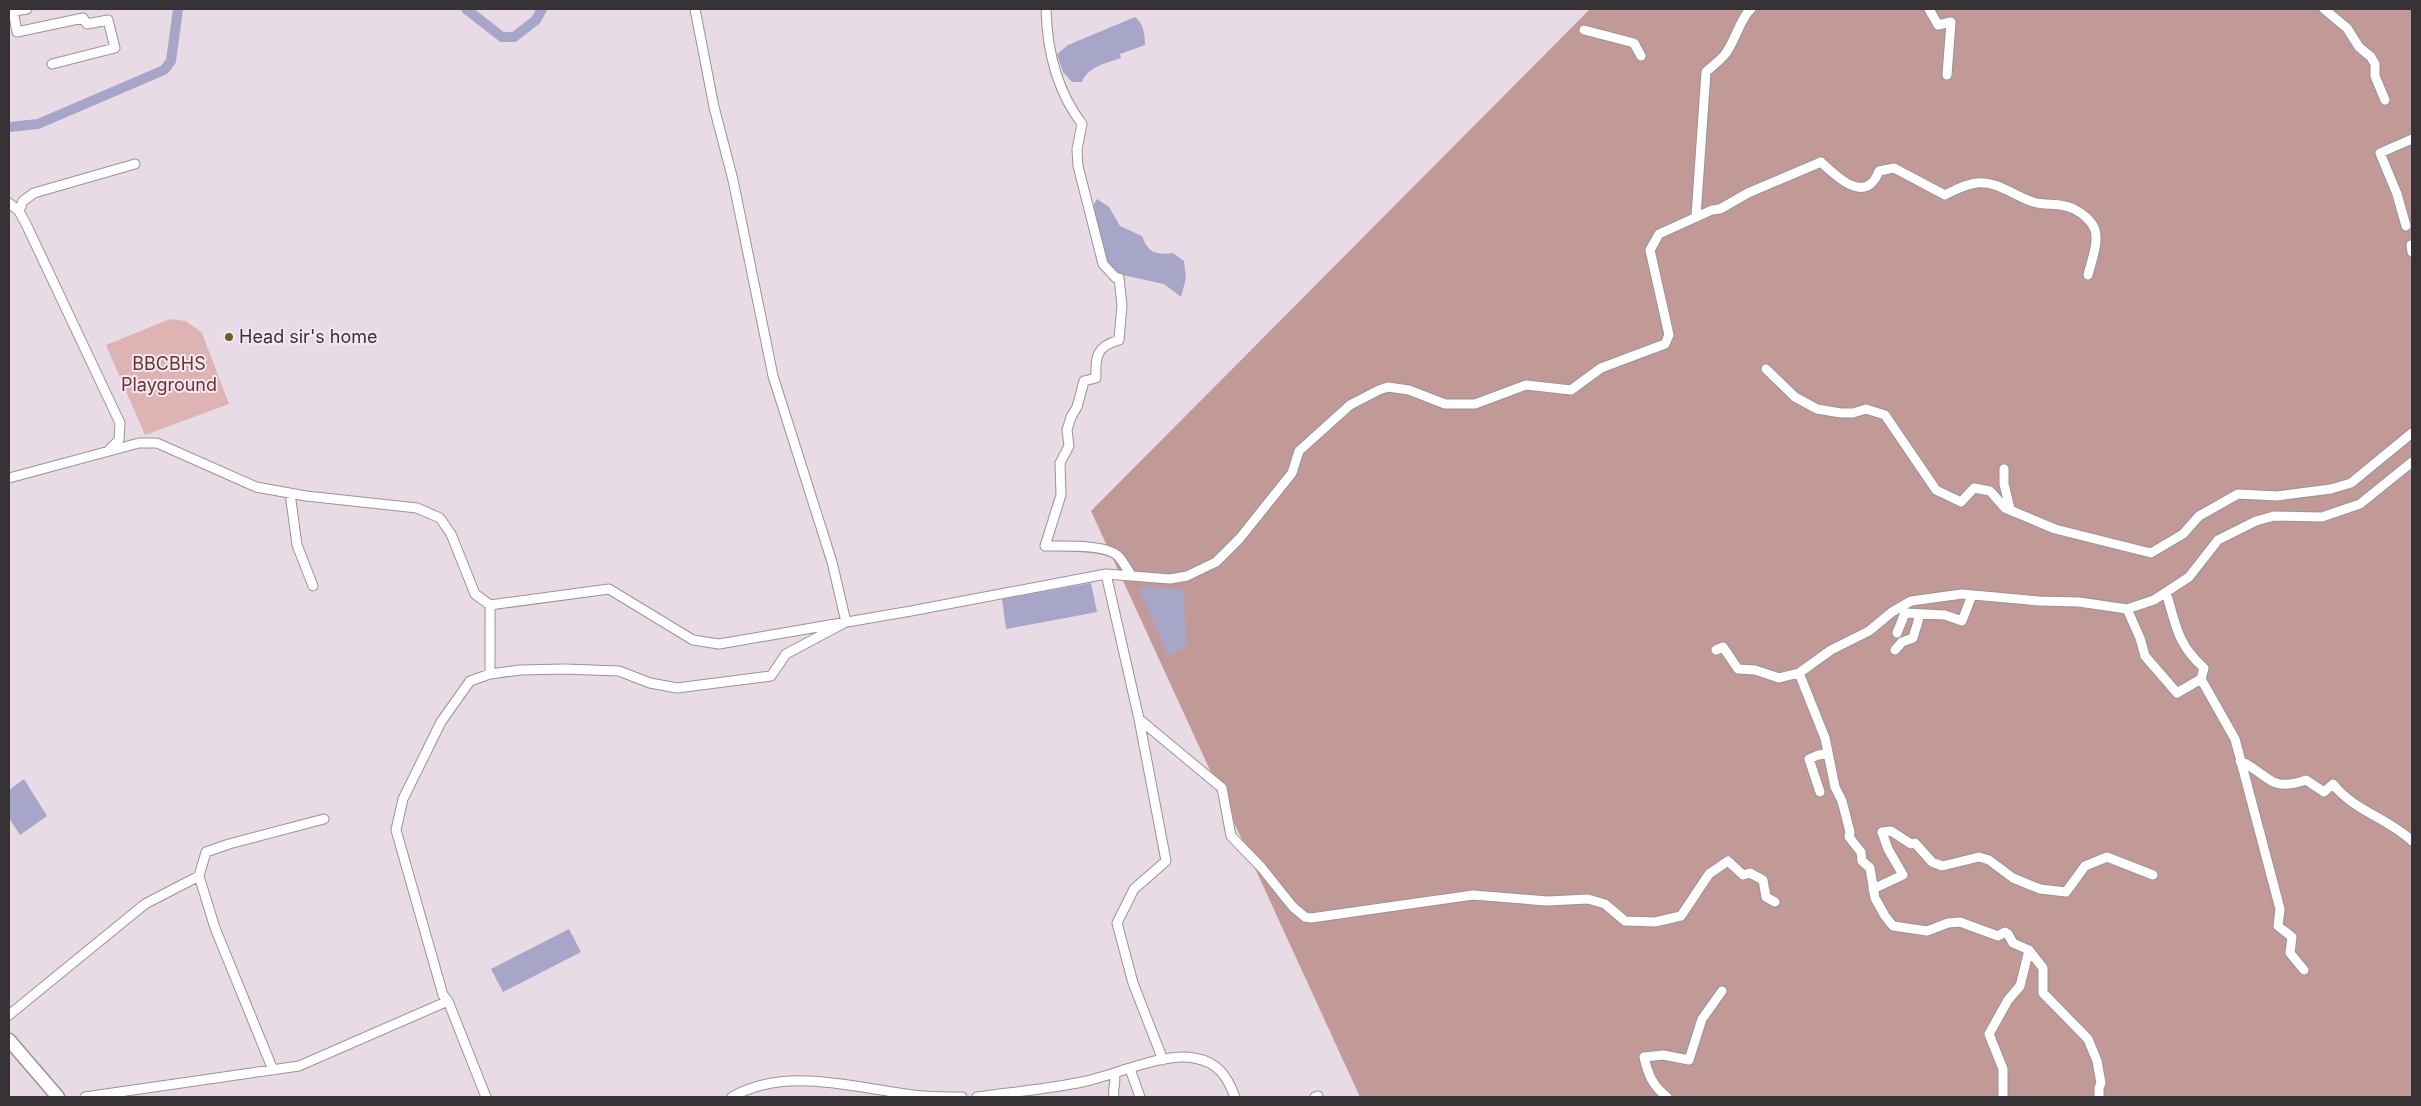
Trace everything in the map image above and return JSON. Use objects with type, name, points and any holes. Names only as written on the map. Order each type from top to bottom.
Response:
[{"type":"street","points":[[27,9],[11,11],[17,32],[83,18],[87,24],[108,20],[115,48],[52,64]]},
{"type":"street","points":[[696,9],[714,107],[732,180],[773,376],[832,562],[846,622]]},
{"type":"street","points":[[1046,9],[1047,38],[1055,72],[1076,116],[1082,124],[1077,149],[1078,166],[1103,264],[1116,278],[1119,278],[1122,305],[1119,340],[1105,344],[1100,350],[1096,366],[1096,378],[1084,381],[1077,407],[1070,417],[1067,430],[1068,446],[1060,463],[1061,495],[1046,546],[1069,544],[1082,548],[1104,547],[1117,555],[1131,575]]},
{"type":"street","points":[[1696,216],[1706,72],[1726,54],[1738,34],[1747,12],[1751,9]]},
{"type":"street","points":[[1929,9],[1938,25],[1951,22],[1947,75]]},
{"type":"street","points":[[2324,9],[2347,28],[2359,47],[2376,64],[2375,76],[2384,100]]},
{"type":"street","points":[[1584,30],[1634,44],[1641,56]]},
{"type":"street","points":[[2406,226],[2397,194],[2380,153],[2412,139]]},
{"type":"street","points":[[9,478],[109,450],[139,443],[158,443],[256,487],[290,493],[417,508],[440,518],[451,534],[475,594],[490,604],[609,589],[693,640],[719,644],[1106,574],[1187,576],[1216,562],[1240,538],[1292,473],[1300,451],[1350,405],[1379,390],[1388,387],[1409,390],[1445,404],[1475,404],[1526,385],[1571,390],[1601,368],[1665,344],[1669,335],[1650,250],[1658,234],[1696,216],[1720,209],[1748,193],[1821,162],[1846,183],[1860,188],[1868,186],[1876,180],[1879,171],[1894,168],[1945,196],[1957,188],[1978,183],[2004,186],[2019,196],[2034,202],[2052,205],[2061,204],[2074,208],[2087,217],[2095,230],[2095,245],[2088,275]]},
{"type":"street","points":[[19,211],[22,201],[34,193],[135,164]]},
{"type":"street","points":[[9,203],[19,211],[120,423],[119,440],[109,450]]},
{"type":"street","points":[[1766,370],[1795,397],[1816,409],[1841,413],[1853,413],[1866,409],[1884,415],[1936,490],[1961,502],[1974,488],[1990,491],[2005,508],[2055,529],[2151,553],[2184,534],[2199,516],[2238,494],[2277,496],[2331,489],[2351,483],[2412,433]]},
{"type":"street","points":[[1716,650],[1723,647],[1738,669],[1755,670],[1778,678],[1798,672],[1831,650],[1869,631],[1892,612],[1911,601],[1962,594],[2039,601],[2079,602],[2127,609],[2154,600],[2189,577],[2218,540],[2256,521],[2274,516],[2322,517],[2360,504],[2412,462]]},
{"type":"street","points":[[2004,469],[2004,484],[2010,509]]},
{"type":"street","points":[[290,493],[297,545],[313,586]]},
{"type":"street","points":[[1106,574],[1139,719],[1166,861],[1134,889],[1118,923],[1133,983],[1163,1060]]},
{"type":"street","points":[[2127,609],[2146,656],[2177,693],[2201,678],[2204,668],[2188,653],[2178,636],[2166,592]]},
{"type":"street","points":[[1897,633],[1905,613],[1945,615],[1962,621],[1972,595]]},
{"type":"street","points":[[490,604],[490,674]]},
{"type":"street","points":[[1895,650],[1902,642],[1913,638],[1919,623],[1919,614]]},
{"type":"street","points":[[486,1097],[448,1001],[443,995],[396,830],[403,799],[441,722],[470,681],[490,674],[520,670],[564,669],[619,672],[650,683],[677,688],[771,676],[786,654],[846,622]]},
{"type":"street","points":[[1798,672],[1825,738],[1835,787],[1842,800],[1850,832],[1849,837],[1860,852],[1862,861],[1870,868],[1875,898],[1884,916],[1893,926],[1927,931],[1948,923],[1960,922],[1998,936],[2005,932],[2013,942],[2029,950],[2043,968],[2043,993],[2088,1039],[2097,1061],[2101,1083],[2099,1097]]},
{"type":"street","points":[[2201,678],[2235,739],[2280,909],[2278,926],[2292,937],[2290,953],[2304,970]]},
{"type":"street","points":[[1139,719],[1222,788],[1231,836],[1261,867],[1293,907],[1305,917],[1311,918],[1474,895],[1546,901],[1588,899],[1605,904],[1625,921],[1655,922],[1681,916],[1709,874],[1728,860],[1743,875],[1750,872],[1763,880],[1763,893],[1775,902]]},
{"type":"street","points":[[1820,792],[1809,759],[1827,754]]},
{"type":"street","points":[[2240,761],[2254,767],[2266,779],[2276,784],[2291,785],[2306,780],[2324,792],[2333,784],[2342,796],[2358,808],[2401,831],[2412,842]]},
{"type":"street","points":[[273,1070],[215,928],[200,876],[206,852],[229,844],[324,819]]},
{"type":"street","points":[[1873,889],[1903,875],[1888,849],[1882,832],[1891,830],[1911,844],[1915,843],[1932,862],[1942,866],[1979,857],[1989,860],[2013,878],[2040,889],[2066,892],[2086,866],[2107,857],[2152,875]]},
{"type":"street","points":[[9,1015],[145,904],[200,876]]},
{"type":"street","points":[[2003,1097],[2003,1069],[1989,1034],[2008,1000],[2020,986],[2029,950]]},
{"type":"street","points":[[1667,1097],[1656,1088],[1648,1074],[1644,1057],[1662,1055],[1689,1060],[1702,1019],[1722,991]]},
{"type":"street","points":[[85,1097],[299,1066],[448,1001]]},
{"type":"street","points":[[9,1040],[58,1097]]},
{"type":"street","points":[[976,1097],[1084,1082],[1114,1072],[1163,1060],[1192,1057],[1210,1063],[1227,1077],[1235,1097]]},
{"type":"street","points":[[1130,1069],[1140,1097]]},
{"type":"street","points":[[1114,1072],[1117,1082],[1113,1091],[1114,1097]]},
{"type":"street","points":[[732,1097],[745,1090],[791,1082],[817,1082],[924,1096],[962,1097]]},
{"type":"street","points":[[1051,1086],[1053,1097]]},
{"type":"green space","name":"BBCBHS Playground","points":[[170,319],[186,321],[202,333],[229,404],[145,435],[106,345]]},
{"type":"shaded area","points":[[1590,9],[2412,9],[2412,1097],[1360,1097],[1091,511]]},
{"type":"water","points":[[1135,17],[1142,26],[1145,45],[1120,54],[1121,58],[1093,69],[1082,82],[1072,82],[1063,72],[1057,54],[1068,45]]},
{"type":"water","points":[[1097,199],[1109,207],[1120,226],[1142,236],[1144,242],[1153,252],[1162,254],[1173,253],[1184,261],[1186,278],[1181,297],[1164,284],[1118,274],[1107,264],[1093,206]]},
{"type":"water","points":[[1091,583],[1097,612],[1006,629],[1002,599]]},
{"type":"water","points":[[1138,587],[1183,589],[1187,646],[1168,656]]},
{"type":"water","points":[[24,779],[47,816],[20,835],[9,818],[9,790]]},
{"type":"water","points":[[569,929],[581,952],[503,992],[491,969]]},
{"type":"waterway","points":[[9,127],[38,124],[164,70],[171,61],[178,9]]},
{"type":"waterway","points":[[466,9],[502,37],[514,37],[536,20],[542,9]]},
{"type":"place","name":"Head sir's home","points":[[229,337]]}]
